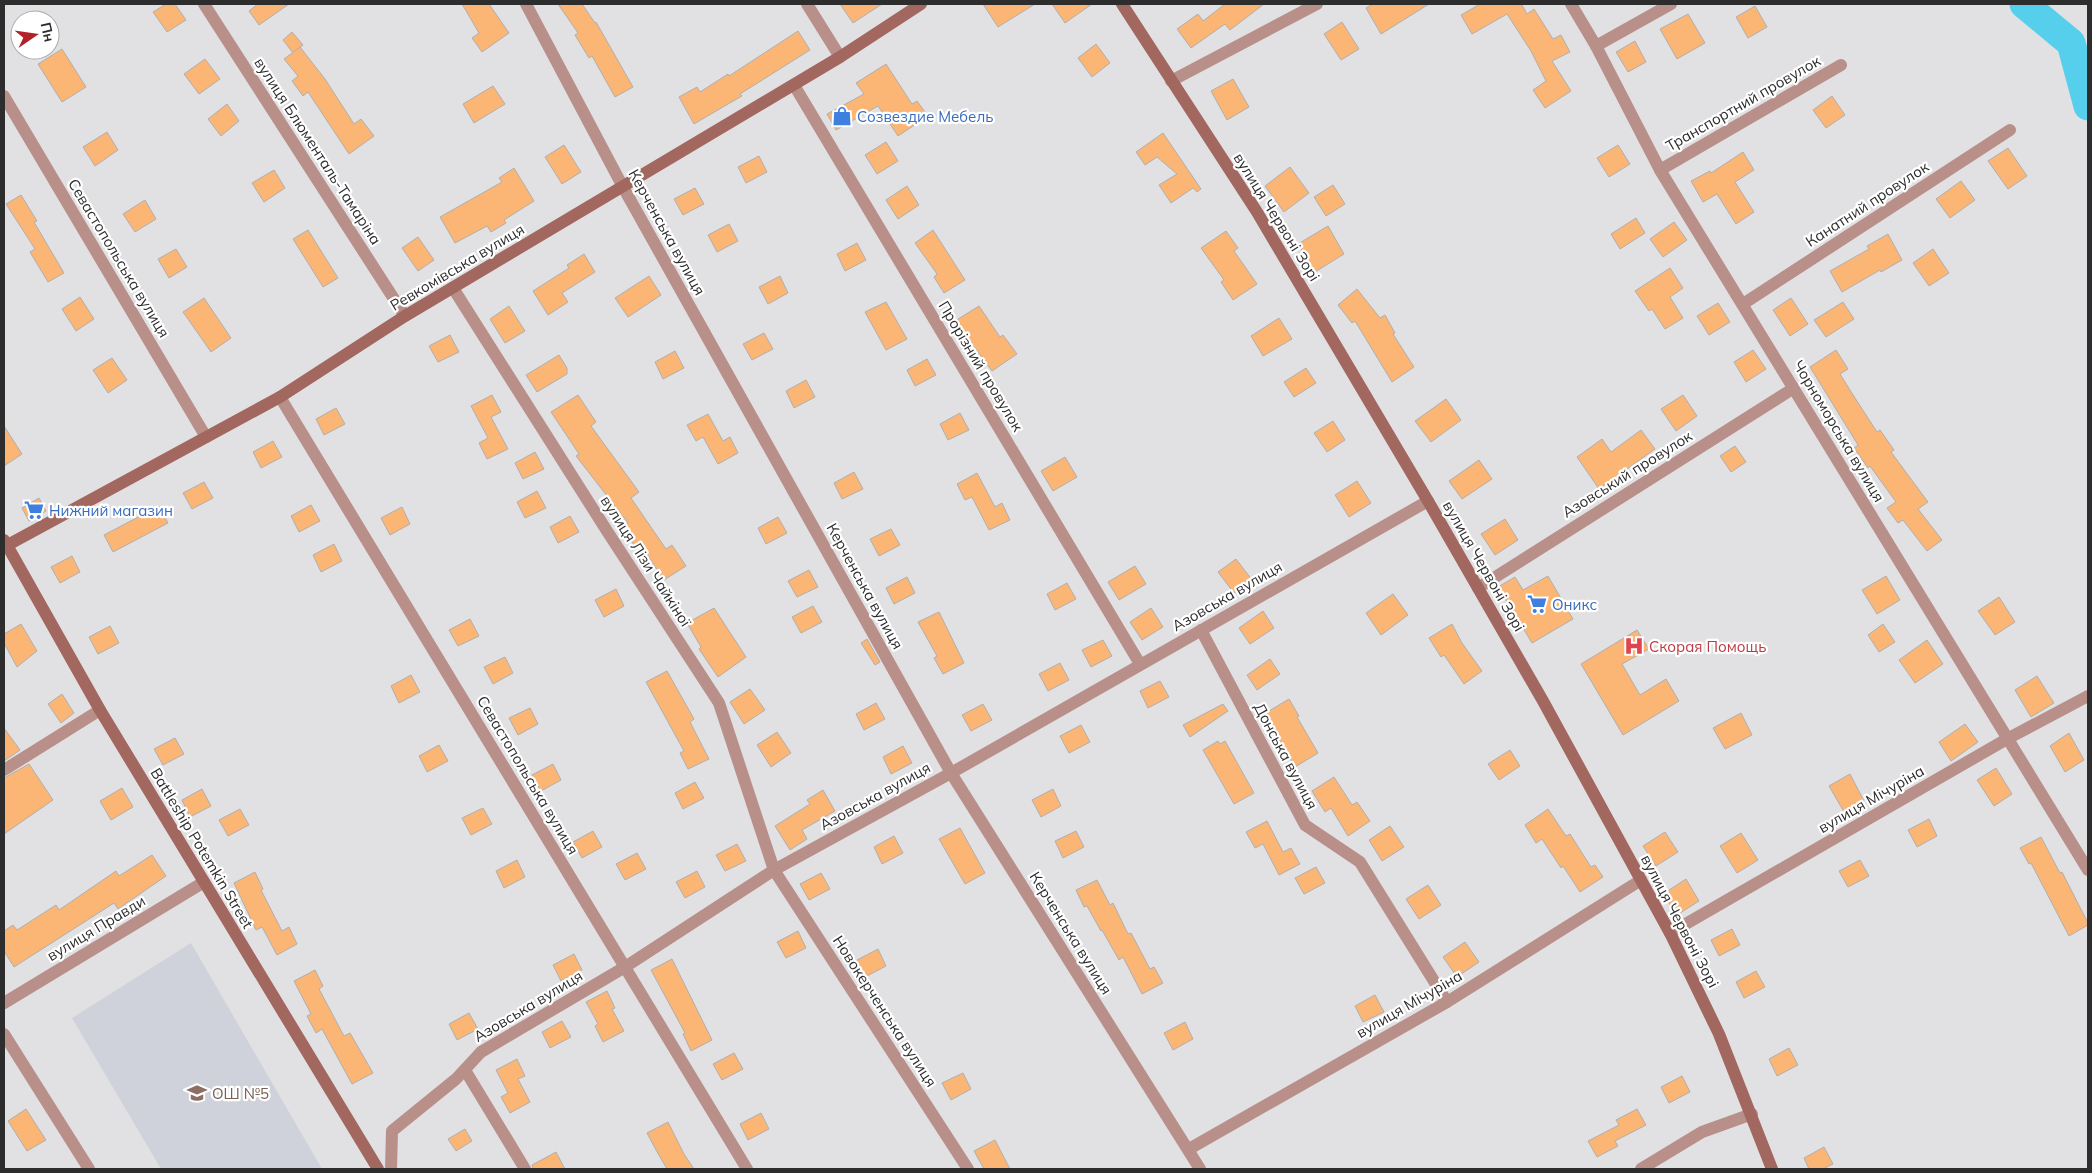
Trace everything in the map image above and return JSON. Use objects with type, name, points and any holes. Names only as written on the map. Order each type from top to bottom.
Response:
[{"type":"street","name":"вулиця Блюменталь-Тамаріна","points":[[204,4],[405,316]]},
{"type":"street","name":"Керченська вулиця","points":[[526,4],[623,187],[950,773],[1200,1169]]},
{"type":"street","points":[[807,4],[840,57]]},
{"type":"street","name":"Ревкомівська вулиця","points":[[5,544],[280,397],[405,316],[794,85],[921,4]]},
{"type":"street","name":"вулиця Червоні Зорі","points":[[1122,4],[1257,212],[1428,501],[1548,710],[1670,933],[1719,1034],[1772,1169]]},
{"type":"street","points":[[1171,81],[1317,4]]},
{"type":"street","name":"Чорноморська вулиця","points":[[1571,4],[1596,46],[1660,170],[2088,870]]},
{"type":"street","points":[[1596,46],[1671,4]]},
{"type":"street","name":"Транспортний провулок","points":[[1660,170],[1841,65]]},
{"type":"street","name":"Прорізний провулок","points":[[794,85],[1140,664]]},
{"type":"street","name":"Севастопольська вулиця","points":[[4,96],[206,437]]},
{"type":"street","name":"Канатний провулок","points":[[1743,304],[2010,130]]},
{"type":"street","name":"вулиця Лізи Чайкіної","points":[[453,288],[607,531],[720,703],[774,870]]},
{"type":"street","name":"Азовський провулок","points":[[1478,588],[1794,388]]},
{"type":"street","name":"Севастопольська вулиця","points":[[280,397],[747,1169]]},
{"type":"street","name":"Азовська вулиця","points":[[391,1169],[392,1131],[456,1079],[481,1052],[625,967],[774,870],[950,773],[1428,501]]},
{"type":"street","name":"Battleship Potemkin Street","points":[[5,544],[100,710],[378,1169]]},
{"type":"street","name":"Донська вулиця","points":[[1201,630],[1304,824],[1360,862],[1447,1002]]},
{"type":"street","name":"вулиця Мічуріна","points":[[1670,933],[2007,740],[2088,696]]},
{"type":"street","points":[[4,770],[100,710]]},
{"type":"street","name":"Новокерченська вулиця","points":[[774,870],[968,1169]]},
{"type":"street","name":"вулиця Мічуріна","points":[[1189,1149],[1447,1002],[1641,880]]},
{"type":"street","name":"вулиця Правди","points":[[4,1003],[204,882]]},
{"type":"street","points":[[4,1034],[89,1169]]},
{"type":"street","points":[[465,1070],[525,1169]]},
{"type":"street","points":[[1641,1169],[1702,1132],[1752,1114]]},
{"type":"shaded area","name":"ОШ №5","points":[[191,943],[322,1169],[161,1169],[72,1018]]},
{"type":"building","points":[[166,4],[175,4],[186,20],[167,32],[153,12]]},
{"type":"building","points":[[258,4],[289,4],[259,25],[249,11]]},
{"type":"building","points":[[462,4],[489,4],[509,33],[482,52],[472,38],[479,33]]},
{"type":"building","points":[[558,4],[582,4],[596,22],[633,87],[615,97],[592,56],[589,58],[575,35],[578,33]]},
{"type":"building","points":[[840,4],[882,4],[853,23]]},
{"type":"building","points":[[983,4],[1035,4],[998,27]]},
{"type":"building","points":[[1052,4],[1092,4],[1065,23]]},
{"type":"building","points":[[1225,4],[1264,4],[1230,30],[1225,24],[1191,48],[1177,29],[1198,14],[1203,21]]},
{"type":"building","points":[[1373,4],[1429,4],[1381,34],[1366,8]]},
{"type":"building","points":[[1480,4],[1524,4],[1522,5],[1527,14],[1534,9],[1553,39],[1561,35],[1570,52],[1552,61],[1571,91],[1545,108],[1533,90],[1546,81],[1531,51],[1507,14],[1472,34],[1461,15]]},
{"type":"building","points":[[1755,6],[1767,27],[1748,38],[1736,17]]},
{"type":"building","points":[[1688,14],[1705,43],[1677,59],[1660,29]]},
{"type":"building","points":[[1342,22],[1359,49],[1341,60],[1324,34]]},
{"type":"building","points":[[798,31],[810,50],[740,94],[742,96],[694,124],[679,97],[697,87],[700,92],[728,74],[729,76]]},
{"type":"building","points":[[292,32],[303,45],[293,53],[283,40]]},
{"type":"building","points":[[1635,41],[1646,62],[1628,72],[1616,52]]},
{"type":"building","points":[[1096,44],[1110,63],[1092,77],[1078,58]]},
{"type":"building","points":[[300,47],[325,79],[354,124],[361,119],[374,136],[349,154],[308,92],[303,96],[292,81],[298,76],[284,59]]},
{"type":"building","points":[[62,49],[86,87],[62,102],[38,64],[44,60],[60,60],[60,50]]},
{"type":"building","points":[[205,59],[220,79],[199,94],[184,74]]},
{"type":"building","points":[[886,64],[912,104],[917,101],[928,116],[898,136],[878,106],[836,130],[827,114],[864,94],[856,83]]},
{"type":"building","points":[[1233,79],[1249,107],[1227,120],[1211,91]]},
{"type":"building","points":[[493,86],[505,104],[474,123],[463,104]]},
{"type":"building","points":[[1832,96],[1845,115],[1826,128],[1813,110]]},
{"type":"building","points":[[227,104],[239,121],[221,136],[208,119]]},
{"type":"building","points":[[107,132],[118,150],[95,166],[83,147]]},
{"type":"building","points":[[1163,133],[1201,189],[1197,192],[1193,188],[1171,203],[1159,185],[1177,174],[1157,157],[1145,165],[1136,152]]},
{"type":"building","points":[[886,142],[898,161],[877,174],[865,155]]},
{"type":"building","points":[[564,145],[581,172],[562,184],[545,157]]},
{"type":"building","points":[[1618,145],[1630,164],[1609,177],[1597,158]]},
{"type":"building","points":[[2008,148],[2027,176],[2008,189],[1988,161]]},
{"type":"building","points":[[1743,152],[1754,170],[1735,182],[1754,212],[1736,224],[1717,194],[1703,202],[1691,181],[1710,171],[1711,173]]},
{"type":"building","points":[[759,156],[767,172],[746,183],[738,167]]},
{"type":"building","points":[[1290,167],[1309,193],[1284,212],[1265,186]]},
{"type":"building","points":[[514,168],[534,201],[504,220],[506,223],[491,232],[487,226],[455,243],[440,217],[502,182],[499,178]]},
{"type":"building","points":[[274,170],[285,188],[264,202],[252,183]]},
{"type":"building","points":[[1961,181],[1975,200],[1950,218],[1936,199]]},
{"type":"building","points":[[1333,185],[1345,204],[1326,216],[1314,197]]},
{"type":"building","points":[[907,186],[919,205],[898,219],[886,200]]},
{"type":"building","points":[[695,188],[704,204],[683,215],[674,199]]},
{"type":"building","points":[[21,195],[37,221],[34,222],[64,273],[48,282],[30,252],[35,249],[6,204]]},
{"type":"building","points":[[145,200],[156,219],[135,232],[123,214]]},
{"type":"building","points":[[1636,218],[1645,233],[1620,249],[1611,234]]},
{"type":"building","points":[[1674,222],[1687,240],[1663,257],[1650,239]]},
{"type":"building","points":[[729,224],[738,241],[717,252],[708,235]]},
{"type":"building","points":[[1328,226],[1344,254],[1315,272],[1298,244]]},
{"type":"building","points":[[308,230],[338,278],[323,287],[293,239]]},
{"type":"building","points":[[933,230],[965,280],[944,293],[934,277],[937,274],[915,243]]},
{"type":"building","points":[[1226,231],[1238,248],[1234,251],[1257,284],[1233,300],[1221,282],[1224,280],[1201,248]]},
{"type":"building","points":[[1888,234],[1902,260],[1881,272],[1880,270],[1842,292],[1830,271],[1869,249],[1867,246]]},
{"type":"building","points":[[418,237],[434,260],[418,271],[402,248]]},
{"type":"building","points":[[857,243],[866,260],[845,271],[837,254]]},
{"type":"building","points":[[176,249],[187,267],[169,278],[158,259]]},
{"type":"building","points":[[1933,249],[1949,273],[1929,286],[1913,263]]},
{"type":"building","points":[[584,254],[595,272],[562,293],[568,302],[548,315],[533,291],[569,268],[567,265]]},
{"type":"building","points":[[1670,268],[1683,288],[1670,297],[1683,318],[1665,329],[1652,309],[1649,311],[1635,291]]},
{"type":"building","points":[[649,276],[661,295],[628,317],[615,298]]},
{"type":"building","points":[[780,276],[788,293],[768,304],[759,287]]},
{"type":"building","points":[[1357,289],[1380,318],[1385,315],[1395,333],[1393,334],[1414,367],[1392,382],[1355,321],[1352,323],[1338,305]]},
{"type":"building","points":[[80,297],[94,319],[76,331],[62,309]]},
{"type":"building","points":[[204,298],[231,338],[211,352],[183,312]]},
{"type":"building","points":[[1791,298],[1808,324],[1790,336],[1773,310]]},
{"type":"building","points":[[886,302],[907,339],[886,350],[865,312]]},
{"type":"building","points":[[1843,302],[1854,319],[1826,337],[1814,320]]},
{"type":"building","points":[[1718,303],[1730,322],[1709,335],[1697,316]]},
{"type":"building","points":[[509,306],[525,331],[505,343],[490,319]]},
{"type":"building","points":[[979,306],[1000,337],[1003,335],[1017,354],[992,371],[955,321]]},
{"type":"building","points":[[1279,318],[1292,339],[1263,356],[1251,336]]},
{"type":"building","points":[[764,333],[773,349],[752,360],[743,344]]},
{"type":"building","points":[[450,335],[459,352],[438,362],[429,346]]},
{"type":"building","points":[[1753,350],[1766,369],[1746,382],[1734,362]]},
{"type":"building","points":[[1836,350],[1848,369],[1840,374],[1877,432],[1880,430],[1894,450],[1891,452],[1928,502],[1918,509],[1942,540],[1927,551],[1903,520],[1898,523],[1887,508],[1896,502],[1870,466],[1868,468],[1854,448],[1858,445],[1810,367]]},
{"type":"building","points":[[675,351],[684,368],[663,379],[655,362]]},
{"type":"building","points":[[559,355],[567,368],[567,374],[537,392],[526,375]]},
{"type":"building","points":[[112,358],[127,380],[108,393],[93,370]]},
{"type":"building","points":[[927,359],[936,375],[915,386],[907,370]]},
{"type":"building","points":[[1306,368],[1316,383],[1294,397],[1284,382]]},
{"type":"building","points":[[806,380],[815,397],[794,408],[786,391]]},
{"type":"building","points":[[492,395],[501,412],[491,417],[508,449],[487,459],[479,443],[488,438],[471,406]]},
{"type":"building","points":[[578,395],[596,422],[591,426],[639,492],[631,498],[666,549],[672,545],[686,566],[664,580],[646,553],[642,556],[622,528],[628,523],[576,456],[579,454],[551,412]]},
{"type":"building","points":[[1683,395],[1697,416],[1676,431],[1661,409]]},
{"type":"building","points":[[1446,399],[1461,420],[1431,442],[1415,421]]},
{"type":"building","points":[[336,408],[345,424],[324,435],[316,419]]},
{"type":"building","points":[[960,413],[969,430],[948,440],[940,424]]},
{"type":"building","points":[[708,414],[723,441],[730,437],[738,453],[718,464],[703,437],[696,441],[687,425]]},
{"type":"building","points":[[1333,421],[1345,440],[1327,452],[1314,433]]},
{"type":"building","points":[[4,426],[22,454],[4,466]]},
{"type":"building","points":[[1641,430],[1655,449],[1599,489],[1577,457],[1602,439],[1611,452]]},
{"type":"building","points":[[273,441],[282,457],[261,468],[253,452]]},
{"type":"building","points":[[1735,446],[1746,462],[1731,472],[1720,456]]},
{"type":"building","points":[[535,452],[544,469],[523,479],[515,463]]},
{"type":"building","points":[[1065,457],[1077,477],[1053,491],[1041,471]]},
{"type":"building","points":[[1479,460],[1492,479],[1462,499],[1449,481]]},
{"type":"building","points":[[854,472],[863,489],[842,499],[834,483]]},
{"type":"building","points":[[977,473],[995,507],[1002,503],[1010,520],[989,530],[972,497],[965,500],[957,484]]},
{"type":"building","points":[[1357,481],[1371,503],[1349,517],[1335,495]]},
{"type":"building","points":[[204,482],[213,498],[192,509],[183,493]]},
{"type":"building","points":[[537,491],[546,508],[525,518],[517,502]]},
{"type":"building","name":"Нижний магазин","points":[[39,498],[46,511],[29,521],[22,508]]},
{"type":"building","points":[[311,505],[320,521],[299,532],[291,516]]},
{"type":"building","points":[[159,506],[168,523],[113,552],[104,535]]},
{"type":"building","points":[[402,507],[410,524],[390,535],[381,518]]},
{"type":"building","points":[[570,516],[579,532],[558,543],[550,527]]},
{"type":"building","points":[[778,517],[787,533],[766,544],[758,528]]},
{"type":"building","points":[[1505,519],[1518,540],[1495,555],[1481,534]]},
{"type":"building","points":[[891,529],[900,545],[879,556],[870,539]]},
{"type":"building","points":[[334,544],[342,561],[321,572],[313,555]]},
{"type":"building","points":[[72,556],[80,572],[60,583],[51,567]]},
{"type":"building","points":[[1236,559],[1252,580],[1234,593],[1218,572]]},
{"type":"building","points":[[1135,566],[1146,584],[1119,600],[1108,582]]},
{"type":"building","points":[[809,570],[818,587],[797,597],[788,581]]},
{"type":"building","name":"Оникс","points":[[1548,576],[1573,619],[1532,643],[1498,587],[1515,577],[1523,590]]},
{"type":"building","points":[[1886,576],[1900,600],[1877,614],[1862,590]]},
{"type":"building","points":[[907,577],[915,593],[894,604],[886,588]]},
{"type":"building","points":[[1067,583],[1076,599],[1055,610],[1047,594]]},
{"type":"building","points":[[616,589],[624,606],[604,617],[595,600]]},
{"type":"building","points":[[1393,594],[1408,615],[1381,635],[1366,613]]},
{"type":"building","points":[[1999,597],[2015,622],[1995,635],[1978,611]]},
{"type":"building","points":[[813,606],[822,622],[801,633],[792,617]]},
{"type":"building","points":[[714,608],[746,657],[718,677],[699,649],[701,647],[687,623]]},
{"type":"building","points":[[1151,608],[1163,627],[1142,640],[1130,622]]},
{"type":"building","points":[[1263,611],[1274,628],[1250,644],[1239,628]]},
{"type":"building","points":[[939,612],[964,663],[943,674],[934,658],[937,656],[918,622]]},
{"type":"building","points":[[470,619],[479,636],[458,646],[449,630]]},
{"type":"building","points":[[21,624],[37,651],[17,667],[4,643],[4,634]]},
{"type":"building","points":[[1452,624],[1462,643],[1482,671],[1464,684],[1444,655],[1441,657],[1429,638]]},
{"type":"building","points":[[1883,624],[1895,642],[1879,652],[1868,635]]},
{"type":"building","points":[[110,626],[119,643],[98,654],[89,637]]},
{"type":"building","points":[[1637,630],[1649,649],[1622,664],[1640,695],[1666,679],[1679,701],[1623,735],[1581,664]]},
{"type":"building","points":[[867,639],[880,662],[875,665],[861,643]]},
{"type":"building","points":[[1103,640],[1112,656],[1091,667],[1082,650]]},
{"type":"building","points":[[1927,640],[1943,664],[1915,683],[1899,660]]},
{"type":"building","points":[[505,657],[513,673],[493,684],[484,667]]},
{"type":"building","points":[[1270,659],[1280,674],[1257,690],[1247,675]]},
{"type":"building","points":[[1060,663],[1069,680],[1048,691],[1039,674]]},
{"type":"building","points":[[667,671],[694,719],[690,722],[709,759],[688,769],[680,753],[684,751],[646,682]]},
{"type":"building","points":[[411,675],[420,692],[399,703],[391,686]]},
{"type":"building","points":[[2037,676],[2054,703],[2031,717],[2015,690]]},
{"type":"building","points":[[1160,681],[1169,697],[1148,708],[1140,691]]},
{"type":"building","points":[[750,689],[765,710],[744,724],[730,702]]},
{"type":"building","points":[[62,694],[74,713],[61,723],[48,704]]},
{"type":"building","points":[[1289,699],[1318,753],[1295,767],[1264,714]]},
{"type":"building","points":[[876,703],[885,719],[864,730],[856,714]]},
{"type":"building","points":[[983,704],[992,720],[971,731],[962,715]]},
{"type":"building","points":[[1223,704],[1228,711],[1190,737],[1183,725]]},
{"type":"building","points":[[530,708],[538,724],[518,735],[509,718]]},
{"type":"building","points":[[1741,713],[1752,735],[1725,749],[1713,728]]},
{"type":"building","points":[[1965,724],[1978,742],[1951,761],[1939,742]]},
{"type":"building","points":[[1081,725],[1090,742],[1069,753],[1060,736]]},
{"type":"building","points":[[4,728],[20,750],[4,761]]},
{"type":"building","points":[[777,732],[791,753],[771,767],[757,745]]},
{"type":"building","points":[[2069,733],[2084,760],[2065,772],[2050,746]]},
{"type":"building","points":[[175,738],[184,754],[163,765],[154,749]]},
{"type":"building","points":[[1218,741],[1220,744],[1225,741],[1254,793],[1234,804],[1203,750]]},
{"type":"building","points":[[439,745],[448,761],[427,772],[419,756]]},
{"type":"building","points":[[903,746],[912,763],[891,774],[883,757]]},
{"type":"building","points":[[1510,750],[1520,766],[1499,780],[1488,764]]},
{"type":"building","points":[[29,764],[53,800],[4,834],[4,778]]},
{"type":"building","points":[[553,764],[561,780],[541,791],[532,775]]},
{"type":"building","points":[[1996,768],[2012,794],[1994,806],[1977,780]]},
{"type":"building","points":[[1850,774],[1864,801],[1844,812],[1829,786]]},
{"type":"building","points":[[1334,777],[1352,805],[1357,802],[1370,821],[1348,836],[1331,808],[1325,812],[1312,791]]},
{"type":"building","points":[[695,782],[704,798],[683,809],[675,793]]},
{"type":"building","points":[[122,788],[133,807],[111,820],[100,801]]},
{"type":"building","points":[[202,789],[211,806],[190,817],[182,800]]},
{"type":"building","points":[[1053,789],[1061,806],[1041,817],[1032,800]]},
{"type":"building","points":[[823,790],[835,811],[802,830],[807,839],[790,850],[775,826],[810,804],[807,800]]},
{"type":"building","points":[[483,808],[492,824],[471,835],[462,818]]},
{"type":"building","points":[[240,809],[249,825],[228,836],[219,820]]},
{"type":"building","points":[[1548,809],[1566,836],[1570,834],[1591,867],[1595,865],[1603,877],[1580,892],[1542,839],[1536,843],[1525,825]]},
{"type":"building","points":[[1929,819],[1937,836],[1917,847],[1908,830]]},
{"type":"building","points":[[1267,821],[1283,852],[1291,848],[1300,864],[1279,875],[1263,844],[1255,848],[1246,832]]},
{"type":"building","points":[[1390,826],[1404,847],[1382,861],[1369,840]]},
{"type":"building","points":[[960,828],[985,873],[965,884],[939,839]]},
{"type":"building","points":[[593,831],[602,847],[582,858],[573,842]]},
{"type":"building","points":[[1076,831],[1084,847],[1063,858],[1055,841]]},
{"type":"building","points":[[1665,832],[1678,852],[1656,866],[1643,846]]},
{"type":"building","points":[[1741,833],[1758,860],[1737,873],[1720,846]]},
{"type":"building","points":[[894,836],[903,853],[882,864],[874,847]]},
{"type":"building","points":[[2041,837],[2060,873],[2062,872],[2088,923],[2088,925],[2069,936],[2031,863],[2029,864],[2020,848]]},
{"type":"building","points":[[737,844],[746,861],[725,871],[716,855]]},
{"type":"building","points":[[637,853],[646,869],[625,880],[616,864]]},
{"type":"building","points":[[152,855],[166,876],[118,909],[114,903],[14,967],[4,951],[4,931],[13,925],[17,930],[56,905],[59,910],[116,871],[119,876]]},
{"type":"building","points":[[517,860],[525,877],[504,888],[496,871]]},
{"type":"building","points":[[1860,860],[1869,876],[1848,887],[1839,871]]},
{"type":"building","points":[[1316,867],[1325,883],[1304,894],[1295,878]]},
{"type":"building","points":[[697,871],[705,887],[685,898],[676,882]]},
{"type":"building","points":[[255,872],[263,889],[261,890],[282,931],[289,927],[297,944],[277,955],[262,927],[256,930],[234,883]]},
{"type":"building","points":[[821,873],[830,889],[809,900],[800,884]]},
{"type":"building","points":[[1686,879],[1699,901],[1677,915],[1663,894]]},
{"type":"building","points":[[1097,880],[1110,905],[1113,903],[1128,934],[1131,933],[1150,969],[1154,967],[1163,983],[1142,994],[1123,957],[1119,960],[1087,906],[1084,907],[1076,890]]},
{"type":"building","points":[[1428,885],[1441,905],[1419,919],[1406,899]]},
{"type":"building","points":[[1732,929],[1740,945],[1719,956],[1711,940]]},
{"type":"building","points":[[798,931],[806,948],[786,958],[777,942]]},
{"type":"building","points":[[1465,942],[1479,962],[1457,977],[1443,957]]},
{"type":"building","points":[[878,949],[886,966],[865,977],[857,960]]},
{"type":"building","points":[[574,954],[582,970],[561,981],[553,965]]},
{"type":"building","points":[[672,959],[712,1040],[691,1051],[683,1034],[685,1033],[651,970]]},
{"type":"building","points":[[315,970],[323,986],[319,989],[344,1036],[350,1033],[373,1073],[352,1084],[322,1029],[316,1033],[307,1016],[311,1014],[294,981]]},
{"type":"building","points":[[1756,971],[1765,987],[1744,998],[1736,982]]},
{"type":"building","points":[[607,991],[615,1008],[612,1009],[624,1031],[603,1042],[595,1026],[598,1024],[586,1002]]},
{"type":"building","points":[[1375,995],[1384,1012],[1363,1022],[1355,1006]]},
{"type":"building","points":[[469,1013],[478,1029],[457,1040],[449,1024]]},
{"type":"building","points":[[562,1021],[571,1037],[550,1048],[542,1032]]},
{"type":"building","points":[[1185,1022],[1193,1039],[1173,1050],[1164,1033]]},
{"type":"building","points":[[1789,1048],[1798,1065],[1777,1076],[1769,1059]]},
{"type":"building","points":[[734,1053],[743,1069],[722,1080],[713,1064]]},
{"type":"building","points":[[517,1059],[525,1076],[518,1079],[530,1102],[510,1113],[501,1097],[508,1093],[496,1070]]},
{"type":"building","points":[[963,1073],[971,1089],[951,1100],[942,1083]]},
{"type":"building","points":[[1682,1076],[1690,1092],[1669,1103],[1661,1087]]},
{"type":"building","points":[[26,1109],[46,1140],[27,1151],[8,1121]]},
{"type":"building","points":[[1637,1109],[1646,1125],[1615,1141],[1618,1146],[1597,1157],[1588,1141],[1619,1125],[1616,1120]]},
{"type":"building","points":[[761,1113],[769,1129],[748,1140],[740,1124]]},
{"type":"building","points":[[668,1122],[694,1169],[667,1169],[656,1150],[647,1133]]},
{"type":"building","points":[[465,1129],[472,1141],[456,1151],[448,1139]]},
{"type":"building","points":[[995,1140],[1010,1169],[984,1169],[974,1151]]},
{"type":"building","points":[[1824,1147],[1833,1164],[1823,1169],[1809,1169],[1804,1158]]},
{"type":"building","points":[[556,1152],[565,1169],[533,1169],[532,1165]]},
{"type":"waterway","points":[[2024,4],[2071,43],[2088,106]]},
{"type":"place","name":"Созвездие Мебель","points":[[842,116]]},
{"type":"place","name":"Нижний магазин","points":[[34,510]]},
{"type":"place","name":"Оникс","points":[[1537,604]]},
{"type":"place","name":"Скорая Помощь","points":[[1634,646]]},
{"type":"place","name":"ОШ №5","points":[[197,1093]]}]
